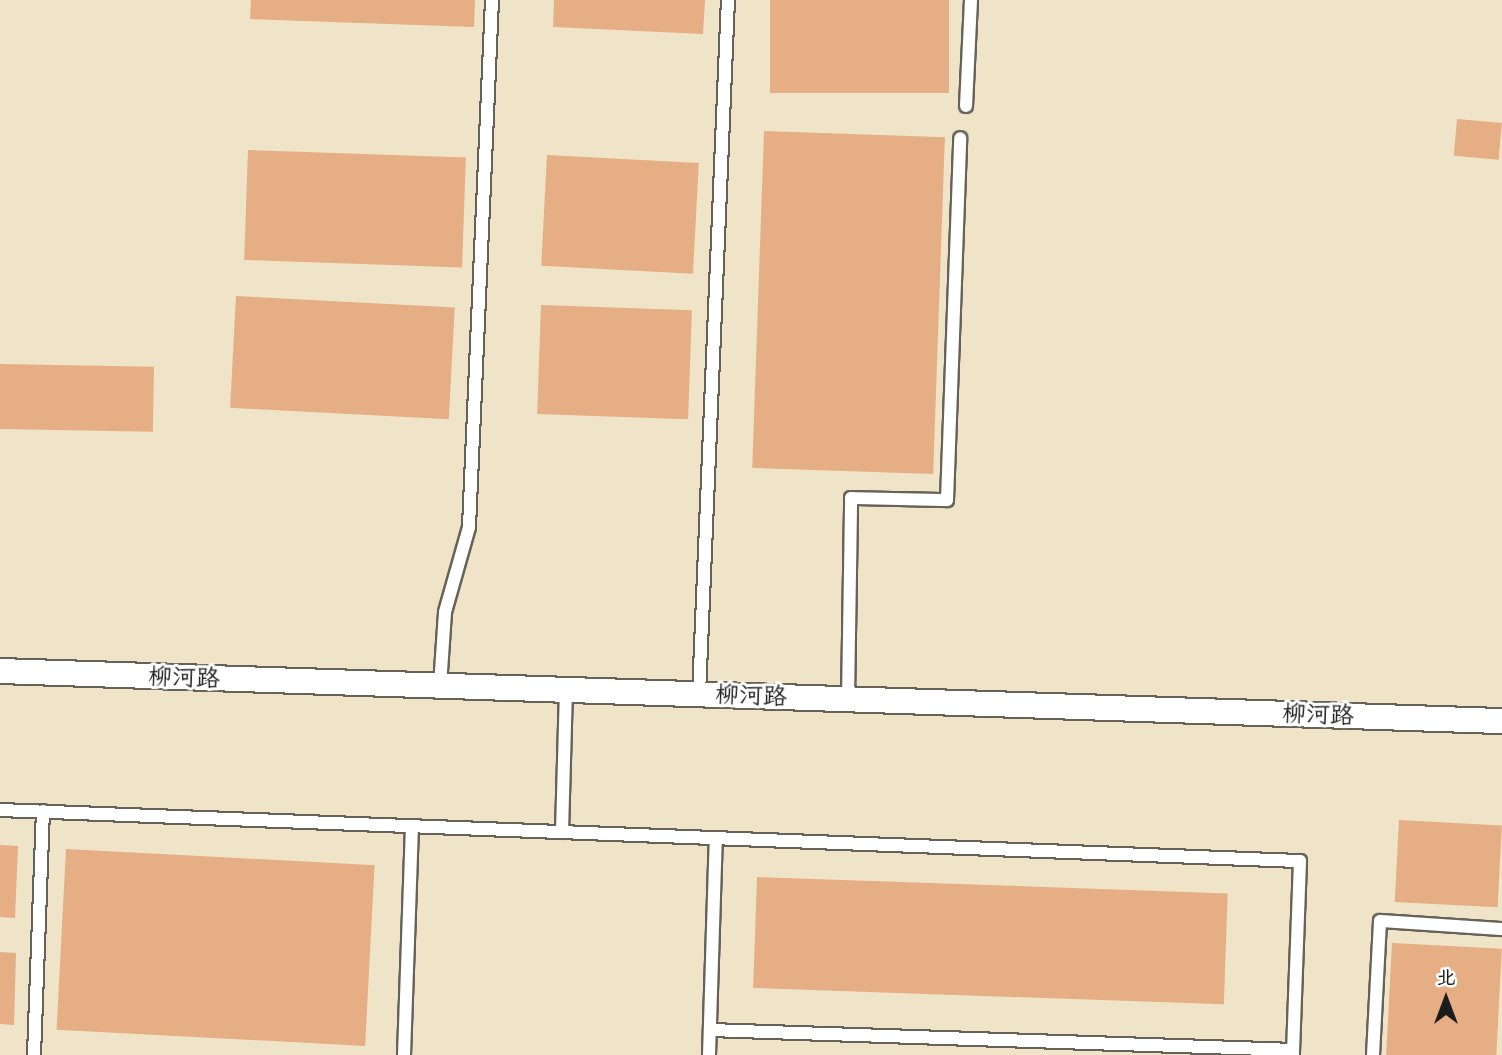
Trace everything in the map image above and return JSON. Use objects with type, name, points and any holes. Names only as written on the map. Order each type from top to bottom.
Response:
[{"type":"street","name":"柳河路","points":[[0,671],[1502,721]]},
{"type":"lane","points":[[440,686],[445,612],[468,527],[492,0]]},
{"type":"lane","points":[[699,694],[728,0]]},
{"type":"lane","points":[[966,106],[971,0]]},
{"type":"lane","points":[[848,699],[851,498],[947,500],[960,138]]},
{"type":"lane","points":[[562,832],[566,690]]},
{"type":"lane","points":[[0,810],[1300,861],[1293,1053],[710,1030]]},
{"type":"lane","points":[[34,1055],[43,811]]},
{"type":"lane","points":[[404,1055],[412,826]]},
{"type":"lane","points":[[709,1055],[716,838]]},
{"type":"lane","points":[[1373,1055],[1380,921],[1502,929]]},
{"type":"building","points":[[251,0],[475,0],[474,27],[250,19]]},
{"type":"building","points":[[554,0],[705,0],[703,34],[553,27]]},
{"type":"building","points":[[770,0],[949,0],[949,93],[770,93]]},
{"type":"building","points":[[1457,119],[1502,123],[1499,160],[1454,156]]},
{"type":"building","points":[[764,131],[945,137],[933,474],[752,468]]},
{"type":"building","points":[[248,150],[466,158],[462,268],[244,260]]},
{"type":"building","points":[[547,155],[699,163],[693,274],[541,266]]},
{"type":"building","points":[[236,296],[455,307],[449,419],[230,408]]},
{"type":"building","points":[[541,305],[692,310],[688,419],[537,414]]},
{"type":"building","points":[[0,364],[154,367],[153,432],[0,429]]},
{"type":"building","points":[[1399,820],[1502,825],[1498,907],[1395,902]]},
{"type":"building","points":[[0,845],[18,846],[15,918],[0,917]]},
{"type":"building","points":[[66,849],[375,865],[365,1046],[57,1030]]},
{"type":"building","points":[[757,877],[1228,893],[1224,1004],[753,988]]},
{"type":"building","points":[[1392,943],[1502,949],[1496,1055],[1386,1055]]},
{"type":"building","points":[[0,952],[16,953],[14,1025],[0,1024]]}]
